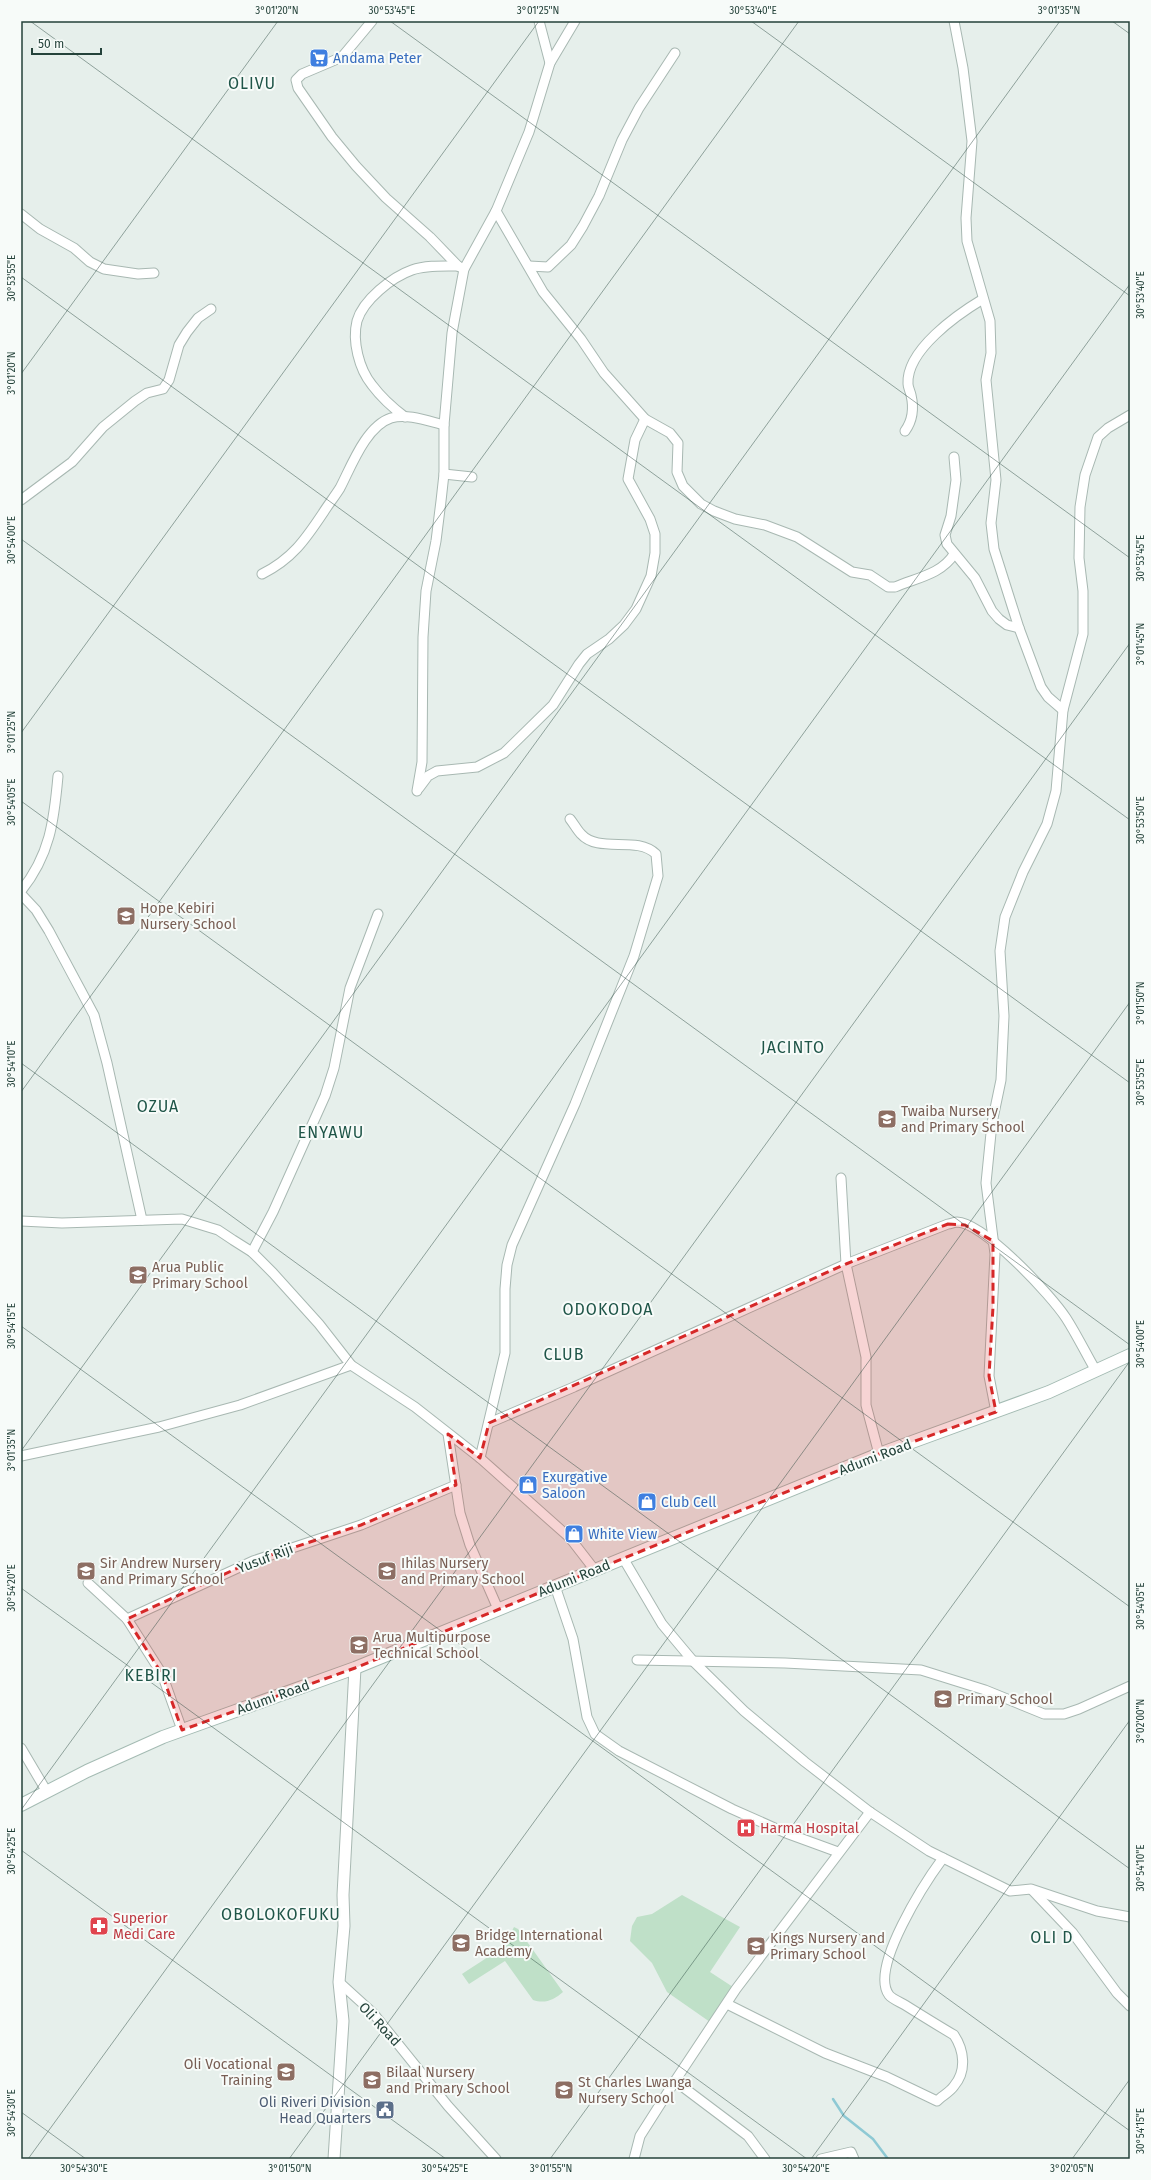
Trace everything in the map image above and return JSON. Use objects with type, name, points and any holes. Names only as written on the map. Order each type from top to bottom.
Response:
[{"type":"main road","name":"Adumi Road","points":[[21,1805],[87,1771],[182,1730],[355,1668],[594,1569],[879,1454],[996,1412],[1096,1371],[1130,1355]]},
{"type":"street","points":[[372,21],[342,57],[302,74],[296,80],[298,88],[332,137],[356,166],[461,268]]},
{"type":"street","points":[[539,21],[550,63]]},
{"type":"street","points":[[574,21],[550,63],[529,132],[496,211],[461,268],[452,332],[444,425],[444,474],[436,541],[426,599],[423,638],[422,762],[417,791],[428,776],[437,771],[477,767],[504,753],[553,705],[587,654],[624,625],[636,609],[651,576],[655,553],[655,534],[650,519],[628,479],[635,440],[644,419]]},
{"type":"street","points":[[954,21],[963,68],[972,141],[966,218],[967,241],[990,321],[991,353],[986,380],[996,480],[991,523],[994,549],[1019,628],[1041,687],[1048,697],[1063,710]]},
{"type":"street","points":[[530,266],[548,267],[571,245],[600,196],[622,140],[639,108],[676,53]]},
{"type":"street","points":[[496,211],[530,266],[543,292],[581,339],[604,373],[644,419],[670,433],[678,443],[677,472],[683,486],[692,496],[714,512],[735,519],[765,525],[797,538],[852,572],[870,575],[888,587],[896,587],[941,569],[948,564],[954,554]]},
{"type":"street","points":[[21,214],[40,229],[74,248],[90,262],[104,269],[138,274],[154,273]]},
{"type":"street","points":[[405,417],[371,385],[360,363],[356,344],[357,321],[365,306],[400,276],[413,270],[461,268]]},
{"type":"street","points":[[905,430],[912,419],[913,405],[908,384],[909,372],[917,358],[938,332],[953,318],[983,299]]},
{"type":"street","points":[[21,500],[72,462],[103,427],[136,401],[147,393],[163,389],[169,380],[180,345],[187,332],[198,318],[211,309]]},
{"type":"street","points":[[996,1412],[989,1376],[994,1307],[995,1254],[986,1183],[992,1124],[1001,1080],[1004,1022],[1000,952],[1005,917],[1023,872],[1053,809],[1062,739],[1063,710],[1083,634],[1083,591],[1079,558],[1080,507],[1085,475],[1098,437],[1108,428],[1130,415]]},
{"type":"street","points":[[262,574],[279,566],[294,553],[340,488],[354,459],[375,429],[391,418],[405,417],[416,418],[444,425]]},
{"type":"street","points":[[954,457],[954,494],[952,516],[946,535],[947,544],[975,578],[992,611],[1007,625],[1019,628]]},
{"type":"street","points":[[444,474],[472,477]]},
{"type":"street","points":[[21,891],[42,860],[50,837],[58,776]]},
{"type":"street","points":[[480,1458],[505,1353],[504,1289],[507,1265],[512,1245],[575,1104],[614,1009],[634,956],[658,876],[656,854],[650,848],[636,844],[618,845],[589,840],[582,835],[570,819]]},
{"type":"street","points":[[21,894],[36,910],[49,931],[94,1015],[107,1063],[142,1220]]},
{"type":"street","points":[[252,1252],[273,1212],[324,1096],[334,1068],[350,988],[378,914]]},
{"type":"street","points":[[841,1178],[846,1264],[866,1356],[866,1405],[879,1454]]},
{"type":"street","points":[[21,1221],[62,1223],[182,1219],[218,1230],[252,1252],[319,1324],[351,1365],[415,1407],[480,1458],[570,1538],[594,1569]]},
{"type":"street","points":[[489,1422],[574,1387],[846,1264],[948,1224],[957,1222],[993,1241],[1012,1257],[1065,1317],[1096,1371]]},
{"type":"street","points":[[21,1456],[159,1427],[240,1405],[351,1365]]},
{"type":"street","points":[[448,1434],[460,1513],[470,1545],[498,1609]]},
{"type":"street","name":"Yusuf Riji","points":[[127,1619],[253,1561],[361,1525],[456,1485]]},
{"type":"street","points":[[623,1558],[662,1624],[693,1660],[744,1711],[805,1762],[870,1812],[928,1851],[1010,1891],[1031,1889],[1097,1911],[1130,1917]]},
{"type":"street","points":[[88,1582],[127,1619],[162,1674],[182,1730]]},
{"type":"street","points":[[555,1586],[574,1639],[587,1717],[595,1734],[619,1751],[732,1809],[786,1833],[838,1852]]},
{"type":"street","points":[[637,1660],[650,1662],[693,1660],[921,1670],[985,1690],[1044,1714],[1064,1714],[1079,1710],[1130,1686]]},
{"type":"street","points":[[334,2159],[343,2021],[340,1982],[344,1926],[343,1895],[355,1668]]},
{"type":"street","points":[[21,1748],[47,1792]]},
{"type":"street","points":[[634,2159],[640,2136],[727,2004],[838,1852],[870,1812]]},
{"type":"street","points":[[727,2004],[825,2053],[887,2077],[937,2100],[955,2086],[961,2070],[963,2058],[960,2045],[954,2036],[889,1995],[884,1982],[888,1958],[899,1931],[922,1888],[943,1858]]},
{"type":"street","points":[[1031,1889],[1072,1932],[1117,1993],[1130,2006]]},
{"type":"street","name":"Oli Road","points":[[340,1982],[373,2013],[448,2106],[496,2159]]},
{"type":"street","points":[[675,2081],[748,2136],[765,2159]]},
{"type":"street","points":[[821,2159],[851,2152],[854,2159]]},
{"type":"highlighted area","points":[[948,1224],[965,1225],[993,1241],[993,1307],[989,1376],[996,1412],[879,1454],[355,1668],[182,1730],[162,1674],[127,1619],[253,1561],[361,1525],[456,1485],[448,1434],[480,1458],[489,1423],[846,1264]]},
{"type":"green space","points":[[682,1895],[740,1927],[710,1972],[733,1987],[710,2022],[667,1992],[652,1963],[630,1941],[632,1926],[637,1917],[652,1914]]},
{"type":"green space","points":[[514,1927],[518,1929],[563,1992],[556,1997],[541,2002],[533,2000],[505,1961],[469,1984],[462,1974],[498,1949],[510,1935]]},
{"type":"waterway","points":[[833,2099],[844,2116],[873,2139],[888,2159]]},
{"type":"place","name":"Andama Peter","points":[[319,58]]},
{"type":"place","name":"Hope Kebiri Nursery School","points":[[126,916]]},
{"type":"place","name":"Twaiba Nursery and Primary School","points":[[887,1119]]},
{"type":"place","name":"Arua Public Primary School","points":[[138,1275]]},
{"type":"place","name":"Exurgative Saloon","points":[[528,1485]]},
{"type":"place","name":"Club Cell","points":[[647,1502]]},
{"type":"place","name":"White View","points":[[574,1534]]},
{"type":"place","name":"Sir Andrew Nursery and Primary School","points":[[86,1571]]},
{"type":"place","name":"Ihilas Nursery and Primary School","points":[[387,1571]]},
{"type":"place","name":"Arua Multipurpose Technical School","points":[[359,1645]]},
{"type":"place","name":"Primary School","points":[[943,1699]]},
{"type":"place","name":"Harma Hospital","points":[[746,1828]]},
{"type":"place","name":"Superior Medi Care","points":[[99,1926]]},
{"type":"place","name":"Bridge International Academy","points":[[461,1943]]},
{"type":"place","name":"Kings Nursery and Primary School","points":[[756,1946]]},
{"type":"place","name":"Oli Vocational Training","points":[[286,2072]]},
{"type":"place","name":"Bilaal Nursery and Primary School","points":[[372,2080]]},
{"type":"place","name":"St Charles Lwanga Nursery School","points":[[564,2090]]},
{"type":"place","name":"Oli Riveri Division Head Quarters","points":[[385,2110]]},
{"type":"district","name":"OLIVU","points":[[252,83]]},
{"type":"district","name":"JACINTO","points":[[793,1047]]},
{"type":"district","name":"OZUA","points":[[158,1106]]},
{"type":"district","name":"ENYAWU","points":[[331,1132]]},
{"type":"district","name":"ODOKODOA","points":[[608,1309]]},
{"type":"district","name":"CLUB","points":[[564,1354]]},
{"type":"district","name":"KEBIRI","points":[[151,1675]]},
{"type":"district","name":"OBOLOKOFUKU","points":[[281,1914]]},
{"type":"district","name":"OLI D","points":[[1052,1937]]}]
